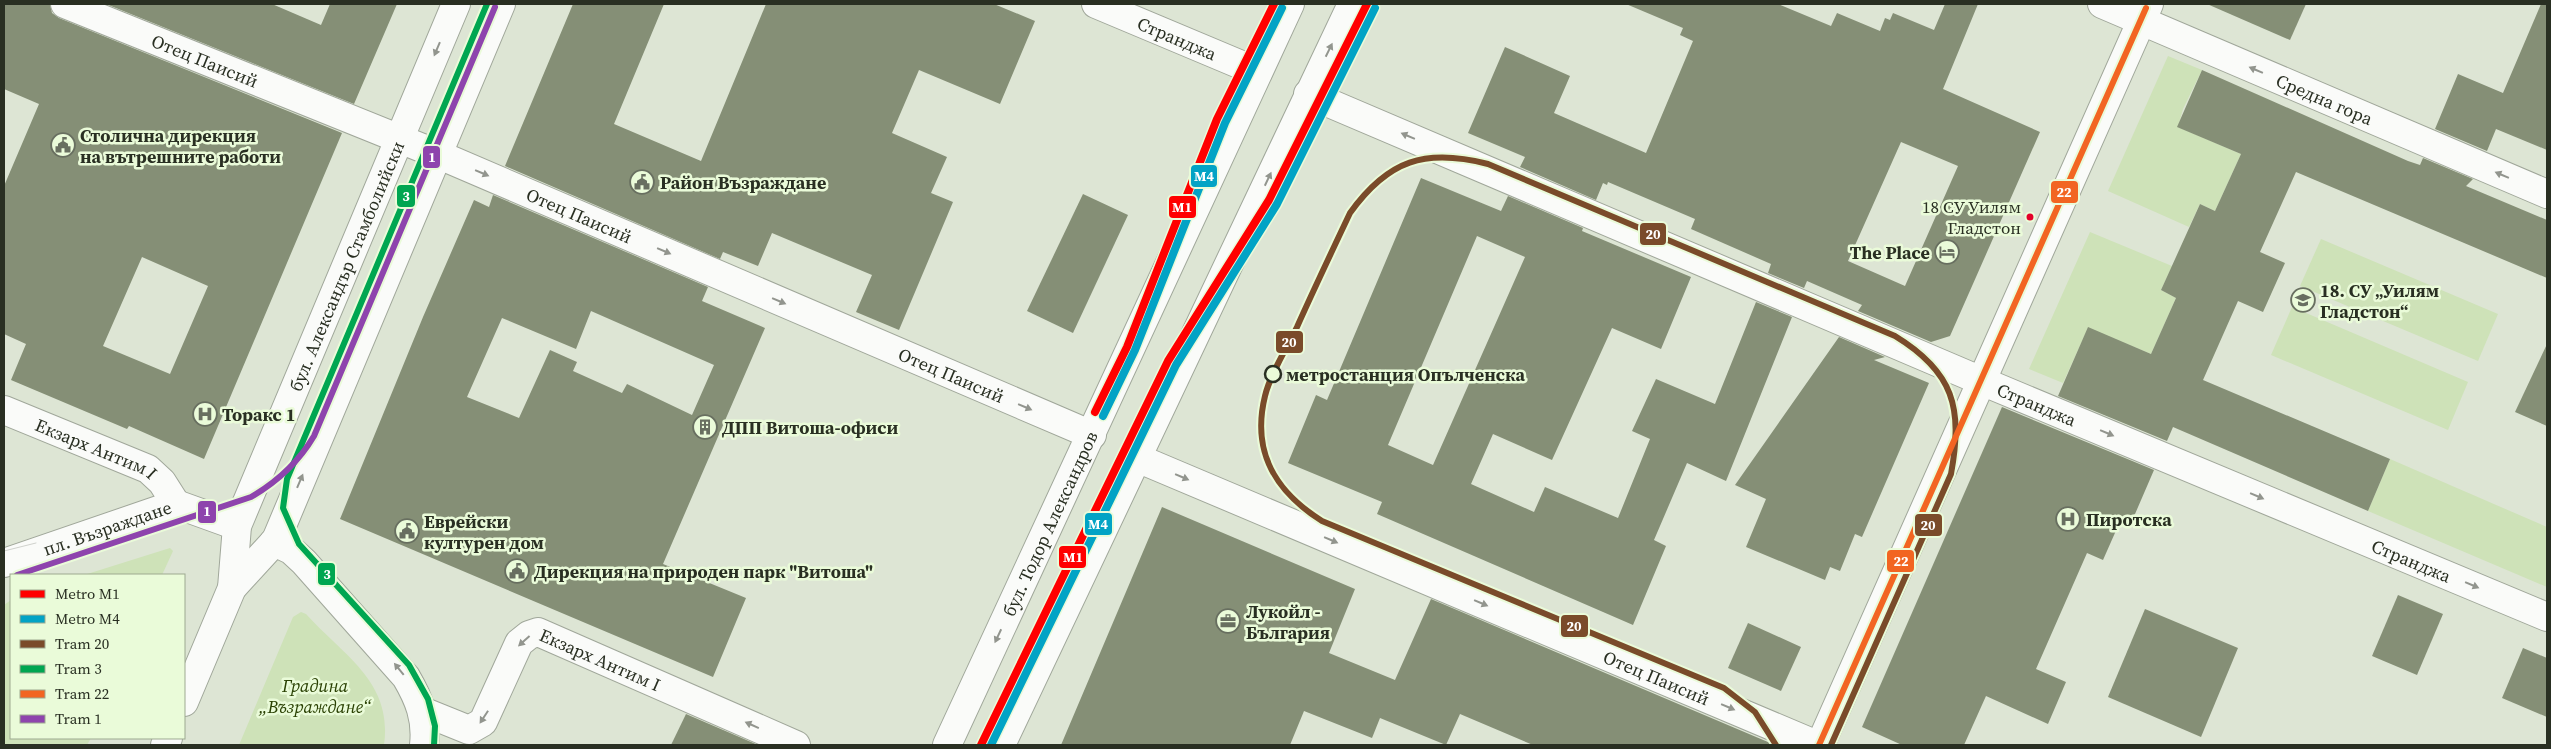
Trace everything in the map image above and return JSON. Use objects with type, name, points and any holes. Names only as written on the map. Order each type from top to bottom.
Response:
[{"type":"street","name":"Отец Паисий","points":[[65,4],[437,154],[1092,435]]},
{"type":"street","name":"бул. Александър Стамболийски","points":[[185,700],[232,588],[237,526],[456,4]]},
{"type":"street","name":"бул. Александър Стамболийски","points":[[232,588],[274,542],[501,4]]},
{"type":"street","name":"Странджа","points":[[1096,4],[1258,72]]},
{"type":"street","name":"бул. Тодор Александров","points":[[947,745],[1290,4]]},
{"type":"street","points":[[1001,745],[1352,4]]},
{"type":"street","name":"Средна гора","points":[[2102,4],[2146,12],[2547,194]]},
{"type":"street","points":[[1819,745],[2146,12]]},
{"type":"street","name":"Странджа","points":[[1308,94],[1982,381],[2547,617]]},
{"type":"street","name":"Екзарх Антим I","points":[[4,410],[148,469],[162,482],[176,504]]},
{"type":"street","name":"Отец Паисий","points":[[1137,458],[1819,745]]},
{"type":"street","name":"пл. Възраждане","points":[[4,563],[176,504],[237,526]]},
{"type":"street","points":[[274,542],[291,550],[304,562],[391,659],[419,698],[426,727],[424,745]]},
{"type":"street","name":"Екзарх Антим I","points":[[422,711],[469,730],[483,722],[519,643],[529,635],[538,632],[796,745]]},
{"type":"green space","points":[[2168,56],[2202,70],[2183,109],[2178,127],[2241,154],[2215,211],[2200,204],[2189,227],[2108,191]]},
{"type":"green space","points":[[2090,232],[2172,266],[2161,290],[2176,298],[2151,354],[2088,328],[2063,383],[2029,369]]},
{"type":"green space","points":[[2321,239],[2498,314],[2478,361],[2300,286]]},
{"type":"green space","points":[[2292,307],[2468,382],[2448,430],[2271,355]]},
{"type":"green space","points":[[2390,459],[2547,527],[2547,587],[2368,511]]},
{"type":"green space","points":[[170,548],[173,551],[162,574],[87,574]]},
{"type":"green space","points":[[10,601],[10,739],[90,739],[87,745],[4,745],[4,605]]},
{"type":"green space","name":"Градина „Възраждане“","points":[[301,612],[306,614],[350,657],[373,687],[381,704],[385,723],[384,745],[239,745],[293,617]]},
{"type":"building","points":[[4,4],[50,4],[52,13],[59,18],[342,133],[204,459],[129,426],[127,429],[11,380],[26,344],[4,334],[4,186],[39,104],[4,89]],"holes":[[[142,257],[208,286],[170,374],[103,346]]]},
{"type":"building","points":[[106,4],[272,4],[321,25],[330,4],[397,4],[354,104]]},
{"type":"building","points":[[573,4],[664,4],[614,124],[701,161],[766,4],[994,4],[1035,21],[1000,104],[919,70],[892,133],[947,157],[931,193],[953,202],[899,330],[856,312],[872,275],[772,233],[758,266],[723,252],[720,259],[505,166]]},
{"type":"building","points":[[1626,4],[1778,4],[1831,26],[1837,13],[1880,31],[1885,18],[1890,20],[1893,13],[1934,30],[1945,4],[1978,4],[1943,89],[2040,132],[1950,336],[1931,342],[1858,311],[1862,305],[1807,281],[1804,288],[1768,273],[1771,264],[1691,229],[1695,219],[1608,182],[1607,185],[1603,183],[1596,200],[1520,167],[1525,157],[1468,133],[1505,47],[1570,76],[1554,113],[1646,153],[1693,41],[1680,35],[1683,28]],"holes":[[[1901,142],[1958,166],[1905,286],[1848,261]]]},
{"type":"building","points":[[2207,4],[2306,4],[2290,40]]},
{"type":"building","points":[[2541,4],[2547,4],[2547,150],[2496,129],[2487,151],[2435,129],[2458,74],[2503,93]]},
{"type":"building","points":[[2202,70],[2408,161],[2420,165],[2423,158],[2473,179],[2466,186],[2547,220],[2547,278],[2296,172],[2260,252],[2285,263],[2263,312],[2238,301],[2203,380],[2390,459],[2368,511],[2173,427],[2167,441],[2058,396],[2088,327],[2151,354],[2176,298],[2161,290],[2200,204],[2215,211],[2241,154],[2177,127]]},
{"type":"building","points":[[1421,178],[1501,211],[1508,196],[1583,228],[1582,231],[1691,277],[1661,349],[1612,328],[1552,460],[1493,434],[1471,484],[1534,512],[1545,487],[1618,518],[1650,439],[1632,431],[1656,379],[1715,404],[1756,302],[1792,317],[1726,481],[1687,463],[1654,540],[1666,546],[1633,625],[1377,514],[1382,502],[1288,463],[1316,395],[1327,400]],"holes":[[[1477,236],[1525,257],[1433,465],[1388,445]]]},
{"type":"building","points":[[1083,194],[1128,215],[1073,333],[1027,311]]},
{"type":"building","points":[[493,195],[708,287],[702,301],[765,328],[663,564],[746,598],[713,677],[340,519],[423,317],[474,200],[489,207]],"holes":[[[591,311],[714,365],[692,415],[627,384],[622,393],[573,371],[577,362],[550,350],[519,418],[467,397],[502,318],[576,349]]]},
{"type":"building","points":[[1839,337],[1885,357],[1874,360],[1929,383],[1862,537],[1855,534],[1840,571],[1830,567],[1825,580],[1746,547],[1766,499],[1735,485]]},
{"type":"building","points":[[2547,344],[2547,426],[2515,412]]},
{"type":"building","points":[[2002,407],[2154,470],[2132,521],[2122,517],[2103,560],[2087,553],[2036,669],[2066,682],[2048,724],[1986,696],[1964,745],[1902,745],[1862,727]]},
{"type":"building","points":[[1162,507],[1355,589],[1329,653],[1395,680],[1431,599],[1775,745],[1533,745],[1460,714],[1446,745],[1380,718],[1372,738],[1304,711],[1290,745],[1061,745]]},
{"type":"building","points":[[2398,595],[2443,614],[2417,675],[2372,656]]},
{"type":"building","points":[[2145,609],[2238,648],[2201,737],[2108,697]]},
{"type":"building","points":[[1748,623],[1801,647],[1781,691],[1728,668]]},
{"type":"building","points":[[2523,648],[2547,658],[2547,717],[2502,698]]},
{"type":"building","points":[[686,714],[758,745],[671,745]]},
{"type":"tram line","name":"3","points":[[434,745],[435,726],[428,699],[409,665],[299,544],[283,508],[287,479],[487,4]]},
{"type":"tram line","name":"1","points":[[20,574],[251,497],[270,485],[301,455],[314,436],[495,7]]},
{"type":"tram line","name":"22","points":[[1819,745],[2146,8]]},
{"type":"tram line","name":"20","points":[[1776,745],[1755,712],[1724,688],[1322,521],[1306,510],[1280,484],[1271,469],[1265,453],[1262,436],[1262,417],[1267,388],[1350,213],[1364,195],[1394,170],[1427,158],[1466,159],[1488,164],[1895,336],[1930,363],[1942,378],[1950,394],[1956,430],[1951,474],[1831,745]]},
{"type":"tram line","points":[[4,551],[36,543]]},
{"type":"metro line","name":"M1","points":[[1095,412],[1127,347],[1217,119],[1274,4]]},
{"type":"metro line","name":"M1","points":[[981,745],[1168,361],[1269,200],[1367,4]]},
{"type":"metro line","name":"M4","points":[[1103,416],[1135,350],[1225,123],[1282,8]]},
{"type":"metro line","name":"M4","points":[[991,745],[1176,365],[1277,204],[1375,8]]},
{"type":"place","name":"Столична дирекция на вътрешните работи","points":[[63,145]]},
{"type":"place","name":"Район Възраждане","points":[[642,182]]},
{"type":"place","name":"18 СУ Уилям Гладстон","points":[[2030,217]]},
{"type":"place","name":"The Place","points":[[1947,252]]},
{"type":"place","name":"18. СУ „Уилям Гладстон“","points":[[2303,300]]},
{"type":"place","name":"метростанция Опълченска","points":[[1273,374]]},
{"type":"place","name":"Торакс 1","points":[[205,414]]},
{"type":"place","name":"ДПП Витоша-офиси","points":[[705,427]]},
{"type":"place","name":"Пиротска","points":[[2068,519]]},
{"type":"place","name":"Еврейски културен дом","points":[[407,531]]},
{"type":"place","name":"Дирекция на природен парк \"Витоша\"","points":[[517,571]]},
{"type":"place","name":"Лукойл - България","points":[[1228,621]]}]
